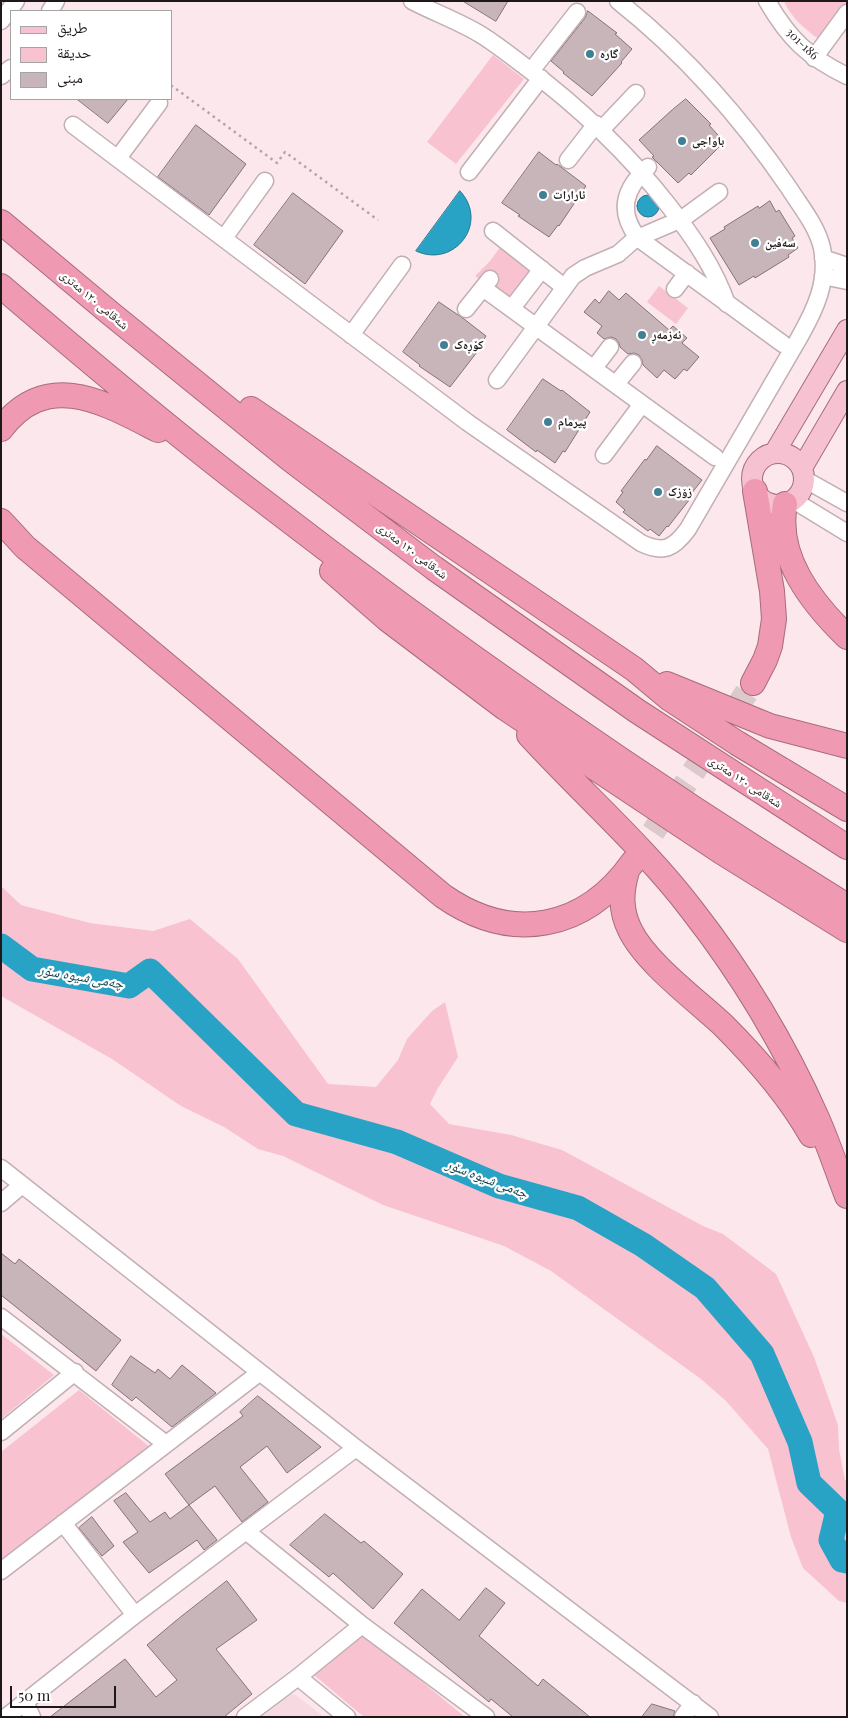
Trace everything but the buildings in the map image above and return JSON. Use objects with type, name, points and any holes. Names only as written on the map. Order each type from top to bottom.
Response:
[{"type":"highway","name":"شەقامی ١٢٠ مەتری","points":[[1,222],[110,314],[291,460],[434,568],[637,711],[847,848]]},
{"type":"highway","points":[[1,286],[258,498],[459,646],[576,730],[716,823],[847,906]]},
{"type":"highway","points":[[110,314],[634,669],[670,699],[737,743],[847,809]]},
{"type":"highway","points":[[1,429],[14,415],[31,403],[51,396],[72,395],[94,400],[117,409],[197,449]]},
{"type":"highway","points":[[753,683],[770,646],[774,619],[772,591],[755,491]]},
{"type":"highway","points":[[258,498],[320,562],[387,618],[504,708],[720,851],[847,930]]},
{"type":"highway","points":[[789,502],[783,521],[783,533],[785,545],[792,563],[821,609],[847,637]]},
{"type":"highway","points":[[1,520],[14,536],[33,553],[443,896],[468,912],[497,921],[527,924],[556,920],[593,904],[613,887],[630,866],[623,887],[621,903],[627,924],[638,943],[652,960],[723,1026],[767,1073],[805,1124],[847,1196]]},
{"type":"highway","points":[[634,669],[770,726],[847,746]]},
{"type":"highway","points":[[504,708],[638,848],[692,909],[740,975],[782,1046],[818,1119],[847,1196]]},
{"type":"main road","points":[[775,452],[847,330]]},
{"type":"main road","points":[[803,473],[798,461],[783,452],[775,452],[761,458],[752,470],[752,486],[760,498],[766,502],[778,505],[789,502],[801,491],[803,473],[847,392]]},
{"type":"street","points":[[1,21],[16,1]]},
{"type":"street","points":[[412,1],[482,35],[536,74],[563,87],[598,127],[645,170],[680,220],[705,246],[716,266],[719,282],[727,304]]},
{"type":"street","points":[[73,125],[467,422],[641,543],[652,548],[661,549],[671,546],[678,541],[701,509],[813,313],[823,276],[823,258],[819,240],[809,219],[745,127],[677,51],[618,1]]},
{"type":"street","name":"301-186","points":[[767,1],[791,37],[814,58],[847,76]]},
{"type":"street","points":[[469,172],[577,12]]},
{"type":"street","points":[[814,58],[847,13]]},
{"type":"street","points":[[568,160],[598,127],[636,93]]},
{"type":"street","points":[[118,158],[159,103]]},
{"type":"street","points":[[645,170],[634,181],[627,196],[626,214],[628,222],[638,238],[783,344]]},
{"type":"street","points":[[224,238],[265,181]]},
{"type":"street","points":[[498,380],[573,276],[618,254],[638,238],[680,220],[718,192]]},
{"type":"street","points":[[493,230],[564,287]]},
{"type":"street","points":[[823,258],[847,266]]},
{"type":"street","points":[[351,335],[402,265]]},
{"type":"street","points":[[512,308],[542,269]]},
{"type":"street","points":[[675,289],[687,274]]},
{"type":"street","points":[[823,276],[847,281]]},
{"type":"street","points":[[466,309],[486,283],[512,308],[537,327],[715,457]]},
{"type":"street","points":[[594,368],[610,347]]},
{"type":"street","points":[[616,384],[633,363]]},
{"type":"street","points":[[604,455],[642,404]]},
{"type":"street","points":[[803,473],[847,503]]},
{"type":"street","points":[[789,502],[847,533]]},
{"type":"street","points":[[1,1168],[356,1448],[710,1717]]},
{"type":"street","points":[[1,1203],[22,1185]]},
{"type":"street","points":[[1,1317],[166,1444]]},
{"type":"street","points":[[1,1432],[74,1372]]},
{"type":"street","points":[[1,1571],[259,1372]]},
{"type":"street","points":[[6,1717],[29,1709],[135,1615],[356,1448]]},
{"type":"street","points":[[64,1524],[135,1615]]},
{"type":"street","points":[[246,1531],[362,1625],[486,1717]]},
{"type":"street","points":[[245,1717],[362,1625]]},
{"type":"street","points":[[298,1677],[347,1717]]},
{"type":"street","points":[[683,1717],[694,1703]]},
{"type":"path","points":[[172,86],[277,163],[285,152],[378,220]]},
{"type":"shaded area","points":[[291,1694],[296,1695],[324,1717],[262,1717]]},
{"type":"green space","points":[[784,1],[847,1],[820,40],[804,28]]},
{"type":"green space","points":[[493,55],[524,79],[456,164],[427,142]]},
{"type":"green space","points":[[501,246],[538,270],[512,305],[475,276],[490,261]]},
{"type":"green space","points":[[659,286],[688,308],[676,324],[647,302]]},
{"type":"green space","points":[[1,886],[21,905],[90,923],[153,931],[190,919],[238,959],[328,1084],[376,1087],[398,1060],[407,1039],[432,1011],[445,1002],[458,1057],[430,1104],[449,1124],[511,1135],[562,1150],[703,1226],[723,1234],[776,1274],[814,1357],[838,1425],[839,1449],[845,1480],[847,1480],[847,1603],[839,1601],[803,1568],[791,1537],[768,1449],[726,1401],[701,1379],[551,1271],[504,1246],[383,1205],[283,1156],[258,1149],[224,1127],[181,1106],[112,1059],[1,996]]},
{"type":"green space","points":[[1,1334],[54,1375],[1,1419]]},
{"type":"green space","points":[[79,1390],[150,1447],[1,1559],[1,1452]]},
{"type":"green space","points":[[364,1634],[465,1717],[364,1717],[314,1675]]},
{"type":"water","points":[[460,191],[468,204],[471,216],[469,229],[464,240],[455,248],[443,254],[430,255],[416,251]]},
{"type":"water","points":[[648,195],[656,198],[659,206],[656,214],[648,217],[640,214],[637,206],[640,198]]},
{"type":"waterway","name":"چەمی شیوە سۆر","points":[[1,946],[32,969],[129,986],[150,971],[296,1114],[397,1142],[499,1186],[578,1208],[643,1245],[705,1288],[762,1354],[800,1442],[809,1483],[838,1511],[831,1540],[842,1560],[847,1561]]},
{"type":"tunnel","points":[[633,862],[753,683]]},
{"type":"place","name":"گارە","points":[[590,54]]},
{"type":"place","name":"باواجی","points":[[682,141]]},
{"type":"place","name":"ئارارات","points":[[543,195]]},
{"type":"place","name":"سەفین","points":[[755,243]]},
{"type":"place","name":"ئەزمەڕ","points":[[642,335]]},
{"type":"place","name":"کۆڕەک","points":[[444,345]]},
{"type":"place","name":"پیرمام","points":[[548,422]]},
{"type":"place","name":"زۆزک","points":[[658,492]]}]
